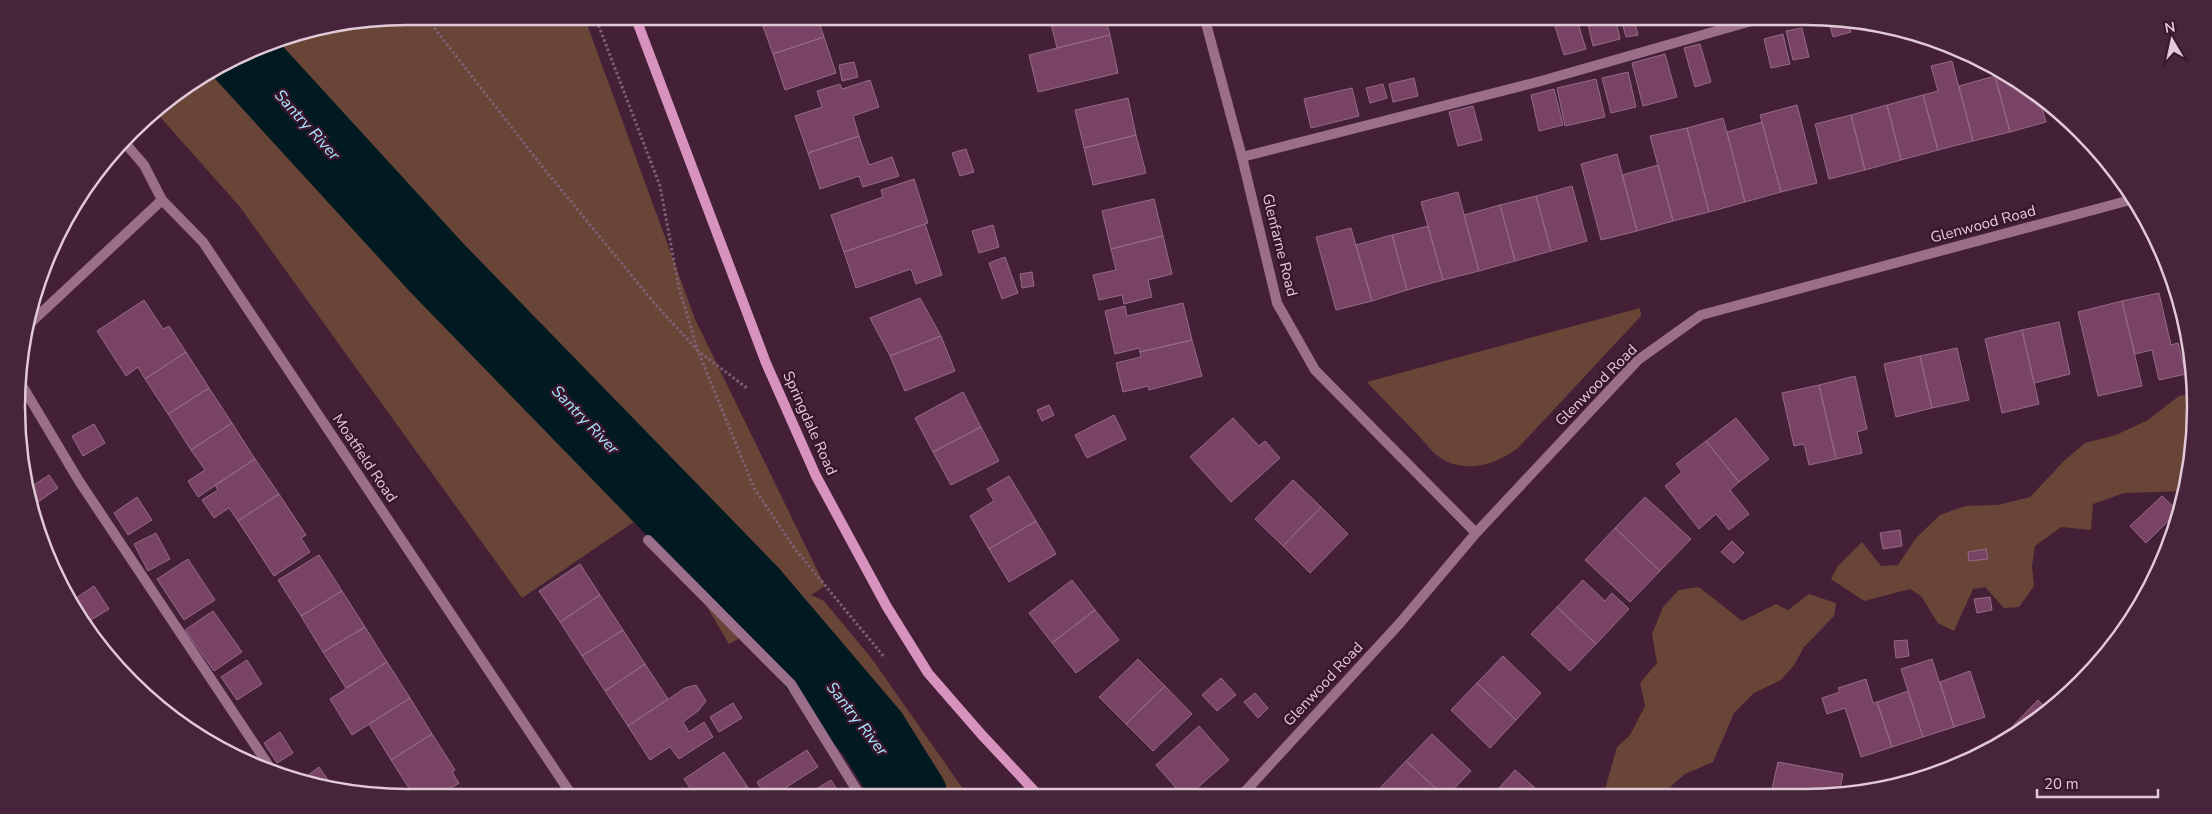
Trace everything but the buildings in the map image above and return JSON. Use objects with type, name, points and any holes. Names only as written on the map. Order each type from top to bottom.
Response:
[{"type":"street","name":"Springdale Road","points":[[638,25],[662,92],[777,387],[816,476],[887,607],[923,664],[981,734],[1033,789]]},
{"type":"street","name":"Glenfarne Road","points":[[1206,25],[1242,156],[1277,303],[1315,370],[1476,533]]},
{"type":"street","points":[[1242,156],[1541,81],[1737,25]]},
{"type":"street","name":"Moatfield Road","points":[[128,147],[144,165],[162,200],[203,242],[568,789]]},
{"type":"street","points":[[35,318],[162,200]]},
{"type":"street","name":"Glenwood Road","points":[[1247,789],[1400,623],[1476,533],[1638,360],[1701,315],[2127,201]]},
{"type":"street","points":[[26,391],[79,481],[265,762]]},
{"type":"street","points":[[648,540],[791,684],[856,789]]},
{"type":"path","points":[[432,25],[548,173],[655,304],[698,352],[750,390],[777,387]]},
{"type":"path","points":[[598,25],[660,186],[680,288],[698,352],[754,488],[795,549],[889,662]]},
{"type":"shaded area","points":[[407,25],[587,25],[695,319],[825,586],[811,595],[824,601],[872,659],[963,789],[873,789],[821,709],[759,627],[729,644],[650,511],[522,598],[240,207],[160,116],[195,89],[238,64],[284,45],[332,32],[357,28]]},
{"type":"shaded area","points":[[1640,308],[1641,316],[1518,448],[1502,458],[1484,465],[1455,465],[1438,456],[1367,382]]},
{"type":"shaded area","points":[[2187,395],[2187,407],[2184,457],[2178,491],[2124,493],[2093,504],[2091,530],[2061,527],[2035,546],[2032,566],[2034,586],[2019,607],[2004,608],[1985,587],[1973,589],[1954,631],[1938,623],[1921,596],[1910,589],[1864,601],[1831,579],[1838,566],[1862,542],[1881,566],[1898,565],[1916,538],[1940,515],[1965,506],[1998,505],[2030,497],[2064,461],[2085,443],[2116,435],[2148,420],[2179,396]]},
{"type":"shaded area","points":[[1699,587],[1742,621],[1776,604],[1788,610],[1809,594],[1836,603],[1834,616],[1804,647],[1794,665],[1781,680],[1754,693],[1734,713],[1713,762],[1685,774],[1668,789],[1605,789],[1617,747],[1630,735],[1645,706],[1640,683],[1657,663],[1652,634],[1663,607],[1679,590]]},
{"type":"waterway","name":"Santry River","points":[[247,60],[437,268],[752,592],[872,733],[907,789]]}]
